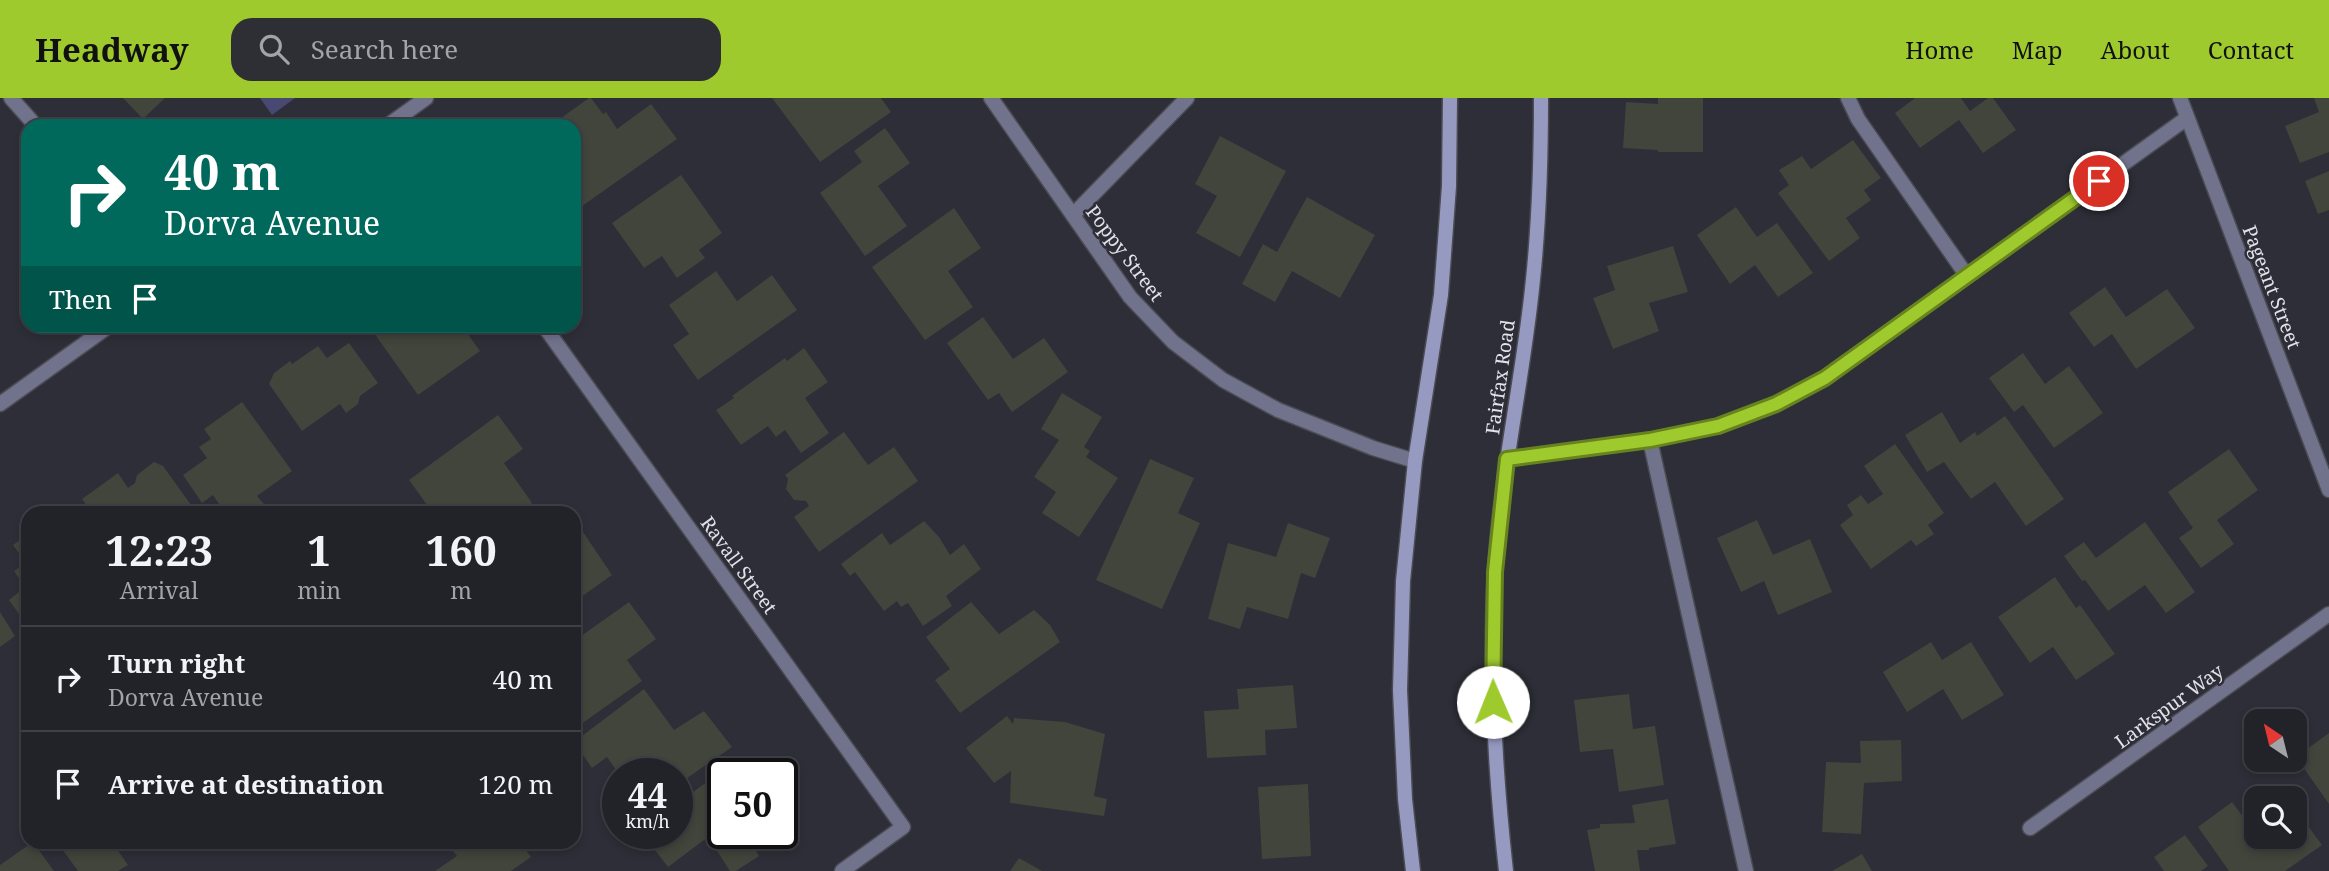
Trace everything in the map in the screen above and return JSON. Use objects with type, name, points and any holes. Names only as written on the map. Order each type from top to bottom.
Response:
[{"type":"main road","points":[[1413,871],[1405,799],[1401,690],[1404,581],[1415,461],[1441,295],[1449,186],[1450,98]]},
{"type":"main road","name":"Fairfax Road","points":[[1506,871],[1496,780],[1492,677],[1495,572],[1507,459],[1532,290],[1541,176],[1541,98]]},
{"type":"street","points":[[11,98],[30,119]]},
{"type":"street","points":[[401,119],[426,98]]},
{"type":"street","name":"Poppy Street","points":[[991,98],[1130,297],[1173,342],[1223,380],[1278,410],[1373,448],[1415,461]]},
{"type":"street","points":[[1073,215],[1187,98]]},
{"type":"street","points":[[1848,98],[1858,119],[1968,276]]},
{"type":"street","name":"Pageant Street","points":[[2180,98],[2329,490]]},
{"type":"street","points":[[1507,459],[1650,440],[1718,426],[1776,404],[1825,378],[2188,118]]},
{"type":"street","points":[[0,404],[99,333]]},
{"type":"street","name":"Ravall Street","points":[[549,333],[903,827],[842,871]]},
{"type":"street","points":[[1650,440],[1746,871]]},
{"type":"street","name":"Larkspur Way","points":[[2030,828],[2329,614]]},
{"type":"shaded area","points":[[260,98],[295,98],[272,115]]},
{"type":"building","points":[[123,98],[165,98],[143,119]]},
{"type":"building","points":[[591,98],[603,114],[606,112],[617,129],[651,104],[677,139],[581,207],[581,119],[560,119]]},
{"type":"building","points":[[772,98],[881,98],[891,112],[820,162]]},
{"type":"building","points":[[1658,98],[1703,98],[1703,152],[1658,152],[1623,148],[1626,102],[1658,104]]},
{"type":"building","points":[[1915,98],[1961,98],[1970,111],[1988,98],[1993,98],[2016,130],[1983,153],[1959,120],[1920,148],[1895,113]]},
{"type":"building","points":[[2314,98],[2329,98],[2329,152],[2300,163],[2285,126],[2319,112]]},
{"type":"building","points":[[885,128],[910,163],[878,186],[907,226],[865,256],[820,193],[862,162],[854,151]]},
{"type":"building","points":[[1220,136],[1286,171],[1240,257],[1196,233],[1217,196],[1195,184]]},
{"type":"building","points":[[1853,140],[1881,178],[1864,190],[1871,200],[1846,218],[1860,238],[1829,261],[1778,193],[1789,185],[1779,170],[1802,156],[1811,169]]},
{"type":"building","points":[[2329,171],[2329,210],[2318,214],[2305,181]]},
{"type":"building","points":[[681,175],[722,233],[699,250],[705,258],[677,278],[662,256],[644,268],[612,223]]},
{"type":"building","points":[[1307,197],[1375,235],[1340,298],[1292,271],[1275,302],[1242,284],[1263,244],[1277,252]]},
{"type":"building","points":[[1736,207],[1757,237],[1777,223],[1813,273],[1778,297],[1755,265],[1730,284],[1697,235]]},
{"type":"building","points":[[954,208],[981,248],[948,271],[973,307],[925,340],[872,267]]},
{"type":"building","points":[[1673,246],[1688,292],[1649,303],[1659,331],[1613,349],[1593,298],[1615,290],[1607,266]]},
{"type":"building","points":[[716,271],[737,301],[772,275],[797,310],[698,380],[673,345],[689,334],[669,305]]},
{"type":"building","points":[[2105,287],[2126,317],[2167,289],[2195,328],[2136,369],[2112,334],[2094,347],[2069,313]]},
{"type":"building","points":[[983,317],[1013,359],[1044,338],[1068,372],[1012,412],[999,393],[988,400],[947,343]]},
{"type":"building","points":[[374,333],[467,333],[480,351],[418,395]]},
{"type":"building","points":[[349,343],[378,383],[360,396],[358,404],[346,413],[340,404],[302,431],[269,384],[274,373],[318,346],[327,358]]},
{"type":"building","points":[[804,348],[828,382],[805,398],[829,433],[801,453],[785,430],[776,437],[768,426],[741,445],[716,410],[785,358],[787,361]]},
{"type":"building","points":[[2023,353],[2045,384],[2069,366],[2103,413],[2054,448],[2023,405],[2014,412],[1989,378]]},
{"type":"building","points":[[1062,393],[1102,417],[1084,447],[1090,451],[1086,457],[1118,478],[1079,537],[1042,513],[1056,492],[1034,477],[1059,440],[1041,429]]},
{"type":"building","points":[[242,402],[292,471],[257,496],[264,504],[261,506],[220,506],[213,495],[202,503],[183,475],[207,458],[199,447],[211,439],[204,429]]},
{"type":"building","points":[[1942,412],[1960,443],[1975,432],[1977,436],[2005,416],[2064,499],[2026,526],[1995,482],[1971,499],[1944,462],[1927,472],[1905,435]]},
{"type":"building","points":[[498,415],[523,449],[504,463],[532,503],[528,506],[428,506],[409,480]]},
{"type":"building","points":[[844,432],[868,465],[894,447],[918,481],[819,552],[794,517],[809,506],[806,501],[794,500],[786,489],[788,479],[785,475]]},
{"type":"building","points":[[1895,444],[1944,513],[1928,525],[1934,534],[1916,546],[1911,540],[1871,569],[1840,525],[1853,515],[1847,505],[1861,495],[1868,504],[1883,494],[1864,466]]},
{"type":"building","points":[[2229,449],[2258,490],[2217,520],[2234,544],[2201,568],[2179,538],[2193,528],[2168,492]]},
{"type":"building","points":[[1150,459],[1194,478],[1178,513],[1200,523],[1162,609],[1096,580]]},
{"type":"building","points":[[154,462],[163,466],[192,506],[87,506],[82,499],[118,473],[128,488],[135,483],[137,475]]},
{"type":"building","points":[[1757,520],[1773,555],[1810,539],[1832,592],[1778,615],[1764,581],[1741,592],[1717,538]]},
{"type":"building","points":[[924,521],[939,537],[950,555],[964,544],[981,569],[946,596],[952,606],[923,626],[908,603],[901,607],[897,601],[884,611],[855,572],[850,576],[841,564],[882,533],[890,545]]},
{"type":"building","points":[[2145,522],[2195,592],[2166,613],[2145,585],[2108,611],[2064,556],[2084,542],[2096,558]]},
{"type":"building","points":[[1288,523],[1330,538],[1315,578],[1301,573],[1288,619],[1247,607],[1240,629],[1208,619],[1228,543],[1276,557]]},
{"type":"building","points":[[581,529],[612,575],[581,597]]},
{"type":"building","points":[[21,539],[21,556],[13,545]]},
{"type":"building","points":[[21,566],[21,581],[14,571]]},
{"type":"building","points":[[2055,577],[2076,608],[2080,605],[2115,654],[2076,680],[2053,647],[2030,663],[1998,617]]},
{"type":"building","points":[[21,590],[21,617],[9,600]]},
{"type":"building","points":[[629,602],[656,639],[627,660],[642,681],[581,724],[581,636]]},
{"type":"building","points":[[971,602],[999,634],[1034,610],[1050,625],[1060,642],[960,713],[935,680],[950,669],[926,637]]},
{"type":"building","points":[[0,612],[15,636],[0,647]]},
{"type":"building","points":[[1931,642],[1942,660],[1971,642],[2004,695],[1962,720],[1943,689],[1907,712],[1883,672]]},
{"type":"building","points":[[1293,685],[1297,728],[1265,730],[1266,755],[1207,758],[1204,711],[1239,709],[1237,689]]},
{"type":"building","points":[[644,689],[674,730],[704,711],[732,747],[716,758],[707,758],[707,764],[693,774],[693,758],[607,757],[602,758],[592,768],[581,752],[581,737]]},
{"type":"building","points":[[1629,694],[1633,729],[1655,726],[1664,785],[1619,792],[1613,749],[1580,752],[1574,700]]},
{"type":"building","points":[[1007,716],[1013,724],[1014,718],[1065,722],[1105,734],[1094,796],[1107,799],[1104,816],[1010,803],[1011,771],[994,783],[966,748]]},
{"type":"building","points":[[2329,733],[2329,804],[2307,772],[2307,749]]},
{"type":"building","points":[[1901,740],[1902,781],[1864,783],[1861,834],[1822,832],[1826,762],[1861,763],[1860,741]]},
{"type":"building","points":[[707,782],[707,838],[693,848],[693,792]]},
{"type":"building","points":[[1308,784],[1311,856],[1262,859],[1258,787]]},
{"type":"building","points":[[1668,799],[1676,844],[1637,850],[1640,871],[1595,871],[1587,830],[1600,828],[1600,824],[1635,823],[1632,805]]},
{"type":"building","points":[[2232,802],[2244,818],[2244,849],[2307,849],[2307,825],[2322,845],[2285,871],[2229,871],[2198,827]]},
{"type":"building","points":[[2185,835],[2208,866],[2201,871],[2164,871],[2154,857]]},
{"type":"building","points":[[23,849],[38,849],[54,871],[0,871],[0,865]]},
{"type":"building","points":[[62,849],[117,849],[128,865],[118,871],[78,871]]},
{"type":"building","points":[[452,849],[525,849],[531,857],[511,871],[435,871],[457,856]]},
{"type":"building","points":[[654,849],[692,849],[668,867]]},
{"type":"building","points":[[716,849],[755,849],[759,856],[736,871],[730,871]]},
{"type":"building","points":[[1862,854],[1872,871],[1832,871]]},
{"type":"building","points":[[1019,858],[1042,871],[1010,871]]},
{"type":"route","points":[[1493,702],[1495,572],[1507,459],[1650,440],[1718,426],[1776,404],[1825,378],[2099,181]]}]
